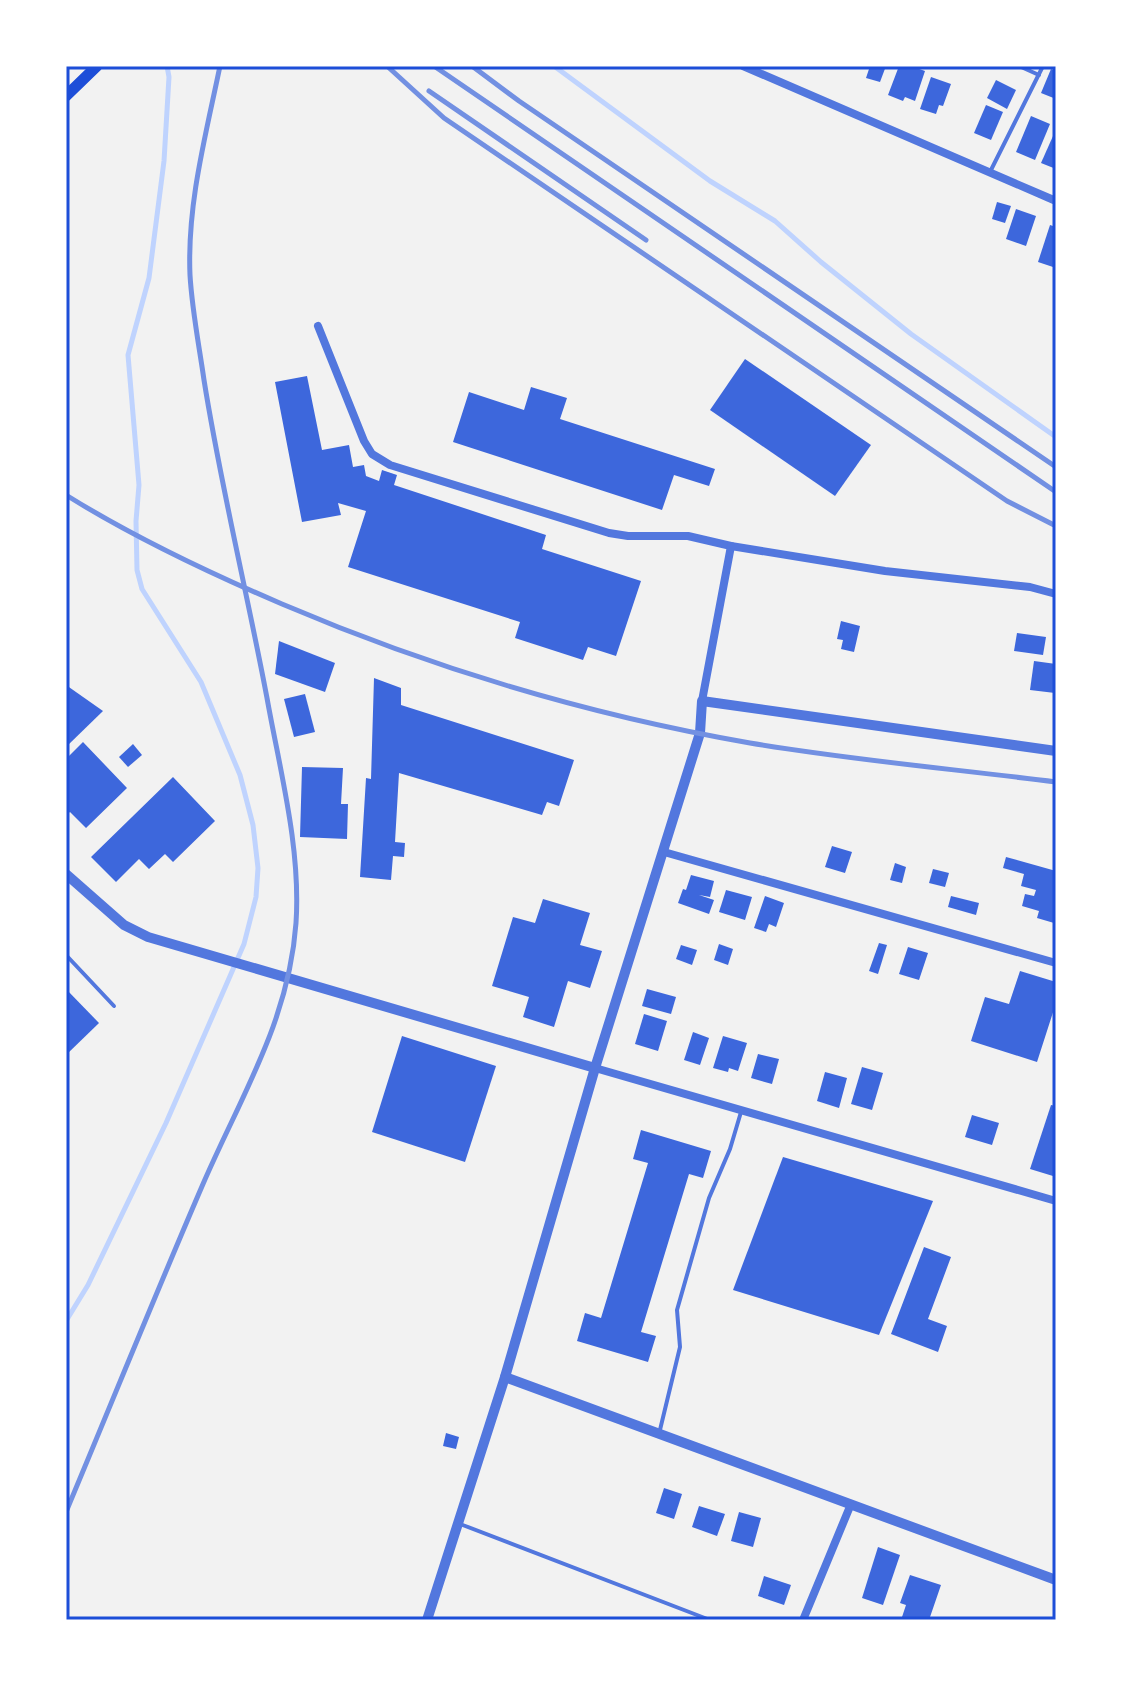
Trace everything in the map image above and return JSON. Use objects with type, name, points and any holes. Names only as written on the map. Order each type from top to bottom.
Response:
[{"type":"main road","points":[[66,96],[97,66]]},
{"type":"street","points":[[743,66],[1056,201]]},
{"type":"street","points":[[318,326],[364,441],[372,454],[390,465],[609,533],[649,537],[688,536],[885,571],[1030,587],[1056,594]]},
{"type":"street","points":[[427,1620],[505,1377],[595,1068],[700,733],[702,701],[731,546]]},
{"type":"street","points":[[702,701],[1056,751]]},
{"type":"street","points":[[664,852],[1056,963]]},
{"type":"street","points":[[68,880],[124,925],[148,937],[1056,1201]]},
{"type":"street","points":[[505,1377],[1056,1580]]},
{"type":"street","points":[[803,1620],[851,1504]]},
{"type":"lane","points":[[1019,66],[1039,75]]},
{"type":"lane","points":[[990,172],[1043,66]]},
{"type":"lane","points":[[66,955],[114,1006]]},
{"type":"lane","points":[[659,1434],[680,1347],[677,1310],[709,1198],[730,1149],[741,1110]]},
{"type":"lane","points":[[458,1523],[710,1620]]},
{"type":"building","points":[[870,66],[886,66],[880,82],[866,78]]},
{"type":"building","points":[[899,66],[925,71],[915,101],[905,97],[903,101],[888,95]]},
{"type":"building","points":[[1051,69],[1056,71],[1056,99],[1041,93]]},
{"type":"building","points":[[931,77],[951,84],[943,106],[939,105],[936,114],[920,109]]},
{"type":"building","points":[[996,80],[1016,90],[1007,109],[987,98]]},
{"type":"building","points":[[986,105],[1003,112],[991,140],[974,133]]},
{"type":"building","points":[[1031,116],[1050,124],[1035,160],[1016,152]]},
{"type":"building","points":[[1053,136],[1056,137],[1056,169],[1041,163]]},
{"type":"building","points":[[997,202],[1011,206],[1005,223],[992,219]]},
{"type":"building","points":[[1016,209],[1036,216],[1026,246],[1006,239]]},
{"type":"building","points":[[1050,225],[1056,227],[1056,268],[1038,262]]},
{"type":"building","points":[[745,359],[871,445],[835,496],[710,410]]},
{"type":"building","points":[[307,376],[322,450],[349,445],[353,467],[364,465],[366,476],[379,481],[382,470],[397,475],[394,485],[546,535],[542,549],[641,581],[616,656],[588,647],[583,660],[515,638],[520,622],[348,567],[366,511],[338,503],[341,515],[302,522],[275,382]]},
{"type":"building","points":[[531,387],[567,398],[560,419],[715,469],[709,486],[674,475],[662,510],[453,442],[469,392],[524,410]]},
{"type":"building","points":[[841,621],[860,626],[854,652],[841,649],[843,640],[837,639]]},
{"type":"building","points":[[1017,633],[1046,637],[1043,655],[1014,651]]},
{"type":"building","points":[[279,641],[335,663],[325,692],[275,674]]},
{"type":"building","points":[[1034,661],[1056,664],[1055,693],[1030,690]]},
{"type":"building","points":[[374,678],[401,688],[401,705],[574,760],[559,806],[547,802],[542,815],[399,773],[395,842],[405,843],[404,857],[393,856],[391,880],[360,877],[366,778],[371,779]]},
{"type":"building","points":[[66,685],[103,711],[66,747]]},
{"type":"building","points":[[305,694],[315,732],[294,737],[284,699]]},
{"type":"building","points":[[83,742],[127,788],[86,828],[70,812],[66,815],[66,759]]},
{"type":"building","points":[[133,744],[142,755],[128,767],[119,757]]},
{"type":"building","points":[[302,767],[343,768],[341,804],[348,804],[347,839],[300,837]]},
{"type":"building","points":[[173,777],[215,821],[173,862],[165,854],[149,869],[139,859],[116,882],[91,857]]},
{"type":"building","points":[[832,846],[852,852],[845,873],[825,867]]},
{"type":"building","points":[[1006,857],[1056,871],[1054,923],[1037,918],[1039,911],[1022,906],[1025,894],[1034,896],[1036,890],[1021,886],[1024,874],[1003,868]]},
{"type":"building","points":[[895,863],[906,867],[902,883],[890,880]]},
{"type":"building","points":[[933,869],[949,873],[945,887],[929,883]]},
{"type":"building","points":[[691,875],[714,881],[710,897],[699,895],[714,900],[709,914],[678,903]]},
{"type":"building","points":[[726,890],[752,897],[745,920],[719,912]]},
{"type":"building","points":[[765,896],[784,903],[776,927],[769,924],[766,932],[754,928]]},
{"type":"building","points":[[951,896],[979,903],[976,915],[948,907]]},
{"type":"building","points":[[543,899],[590,913],[580,945],[602,951],[590,988],[568,981],[554,1027],[523,1017],[529,997],[492,986],[513,917],[535,923]]},
{"type":"building","points":[[879,943],[887,945],[878,974],[869,971]]},
{"type":"building","points":[[719,944],[733,949],[728,965],[714,960]]},
{"type":"building","points":[[681,945],[697,950],[692,965],[676,959]]},
{"type":"building","points":[[908,947],[928,953],[919,980],[899,974]]},
{"type":"building","points":[[1020,971],[1056,982],[1056,1003],[1037,1062],[971,1041],[985,997],[1009,1004]]},
{"type":"building","points":[[66,989],[99,1023],[66,1055]]},
{"type":"building","points":[[647,989],[676,997],[671,1014],[642,1006]]},
{"type":"building","points":[[644,1014],[667,1021],[658,1051],[635,1044]]},
{"type":"building","points":[[693,1032],[709,1038],[700,1065],[684,1060]]},
{"type":"building","points":[[402,1036],[496,1066],[465,1162],[372,1132]]},
{"type":"building","points":[[723,1036],[747,1043],[738,1071],[713,1068]]},
{"type":"building","points":[[758,1054],[779,1059],[772,1084],[751,1078]]},
{"type":"building","points":[[862,1067],[883,1073],[872,1110],[851,1104]]},
{"type":"building","points":[[825,1072],[847,1078],[839,1108],[817,1101]]},
{"type":"building","points":[[1051,1105],[1056,1106],[1056,1167],[1053,1176],[1030,1169]]},
{"type":"building","points":[[972,1115],[999,1123],[992,1145],[965,1137]]},
{"type":"building","points":[[641,1130],[711,1151],[703,1178],[689,1174],[641,1332],[656,1336],[648,1362],[577,1341],[585,1313],[601,1318],[648,1163],[633,1159]]},
{"type":"building","points":[[783,1157],[933,1201],[879,1335],[733,1290]]},
{"type":"building","points":[[924,1247],[951,1257],[928,1319],[947,1326],[938,1352],[891,1334]]},
{"type":"building","points":[[446,1433],[459,1437],[456,1449],[443,1446]]},
{"type":"building","points":[[664,1488],[682,1494],[674,1519],[656,1513]]},
{"type":"building","points":[[699,1506],[725,1514],[717,1536],[692,1527]]},
{"type":"building","points":[[739,1512],[761,1518],[753,1547],[731,1541]]},
{"type":"building","points":[[878,1547],[900,1555],[883,1605],[862,1598]]},
{"type":"building","points":[[910,1575],[941,1585],[929,1620],[901,1620],[906,1605],[900,1603]]},
{"type":"building","points":[[764,1576],[791,1585],[784,1605],[758,1596]]},
{"type":"waterway","points":[[66,1321],[88,1285],[166,1123],[244,944],[256,897],[258,868],[253,825],[240,775],[201,682],[142,589],[137,570],[139,485],[128,355],[149,278],[164,161],[167,66]]},
{"type":"waterway","points":[[554,66],[710,181],[775,221],[911,334],[1056,437]]},
{"type":"railway","points":[[66,1512],[203,1184],[274,1025],[292,959],[296,923],[295,866],[288,810],[218,460],[191,288],[194,196],[220,66]]},
{"type":"railway","points":[[387,66],[444,118],[1007,501],[1056,526]]},
{"type":"railway","points":[[434,66],[1056,492]]},
{"type":"railway","points":[[472,66],[1056,467]]},
{"type":"railway","points":[[429,91],[646,240]]},
{"type":"railway","points":[[66,495],[118,526],[226,580],[396,649],[512,687],[630,718],[750,743],[1056,782]]}]
